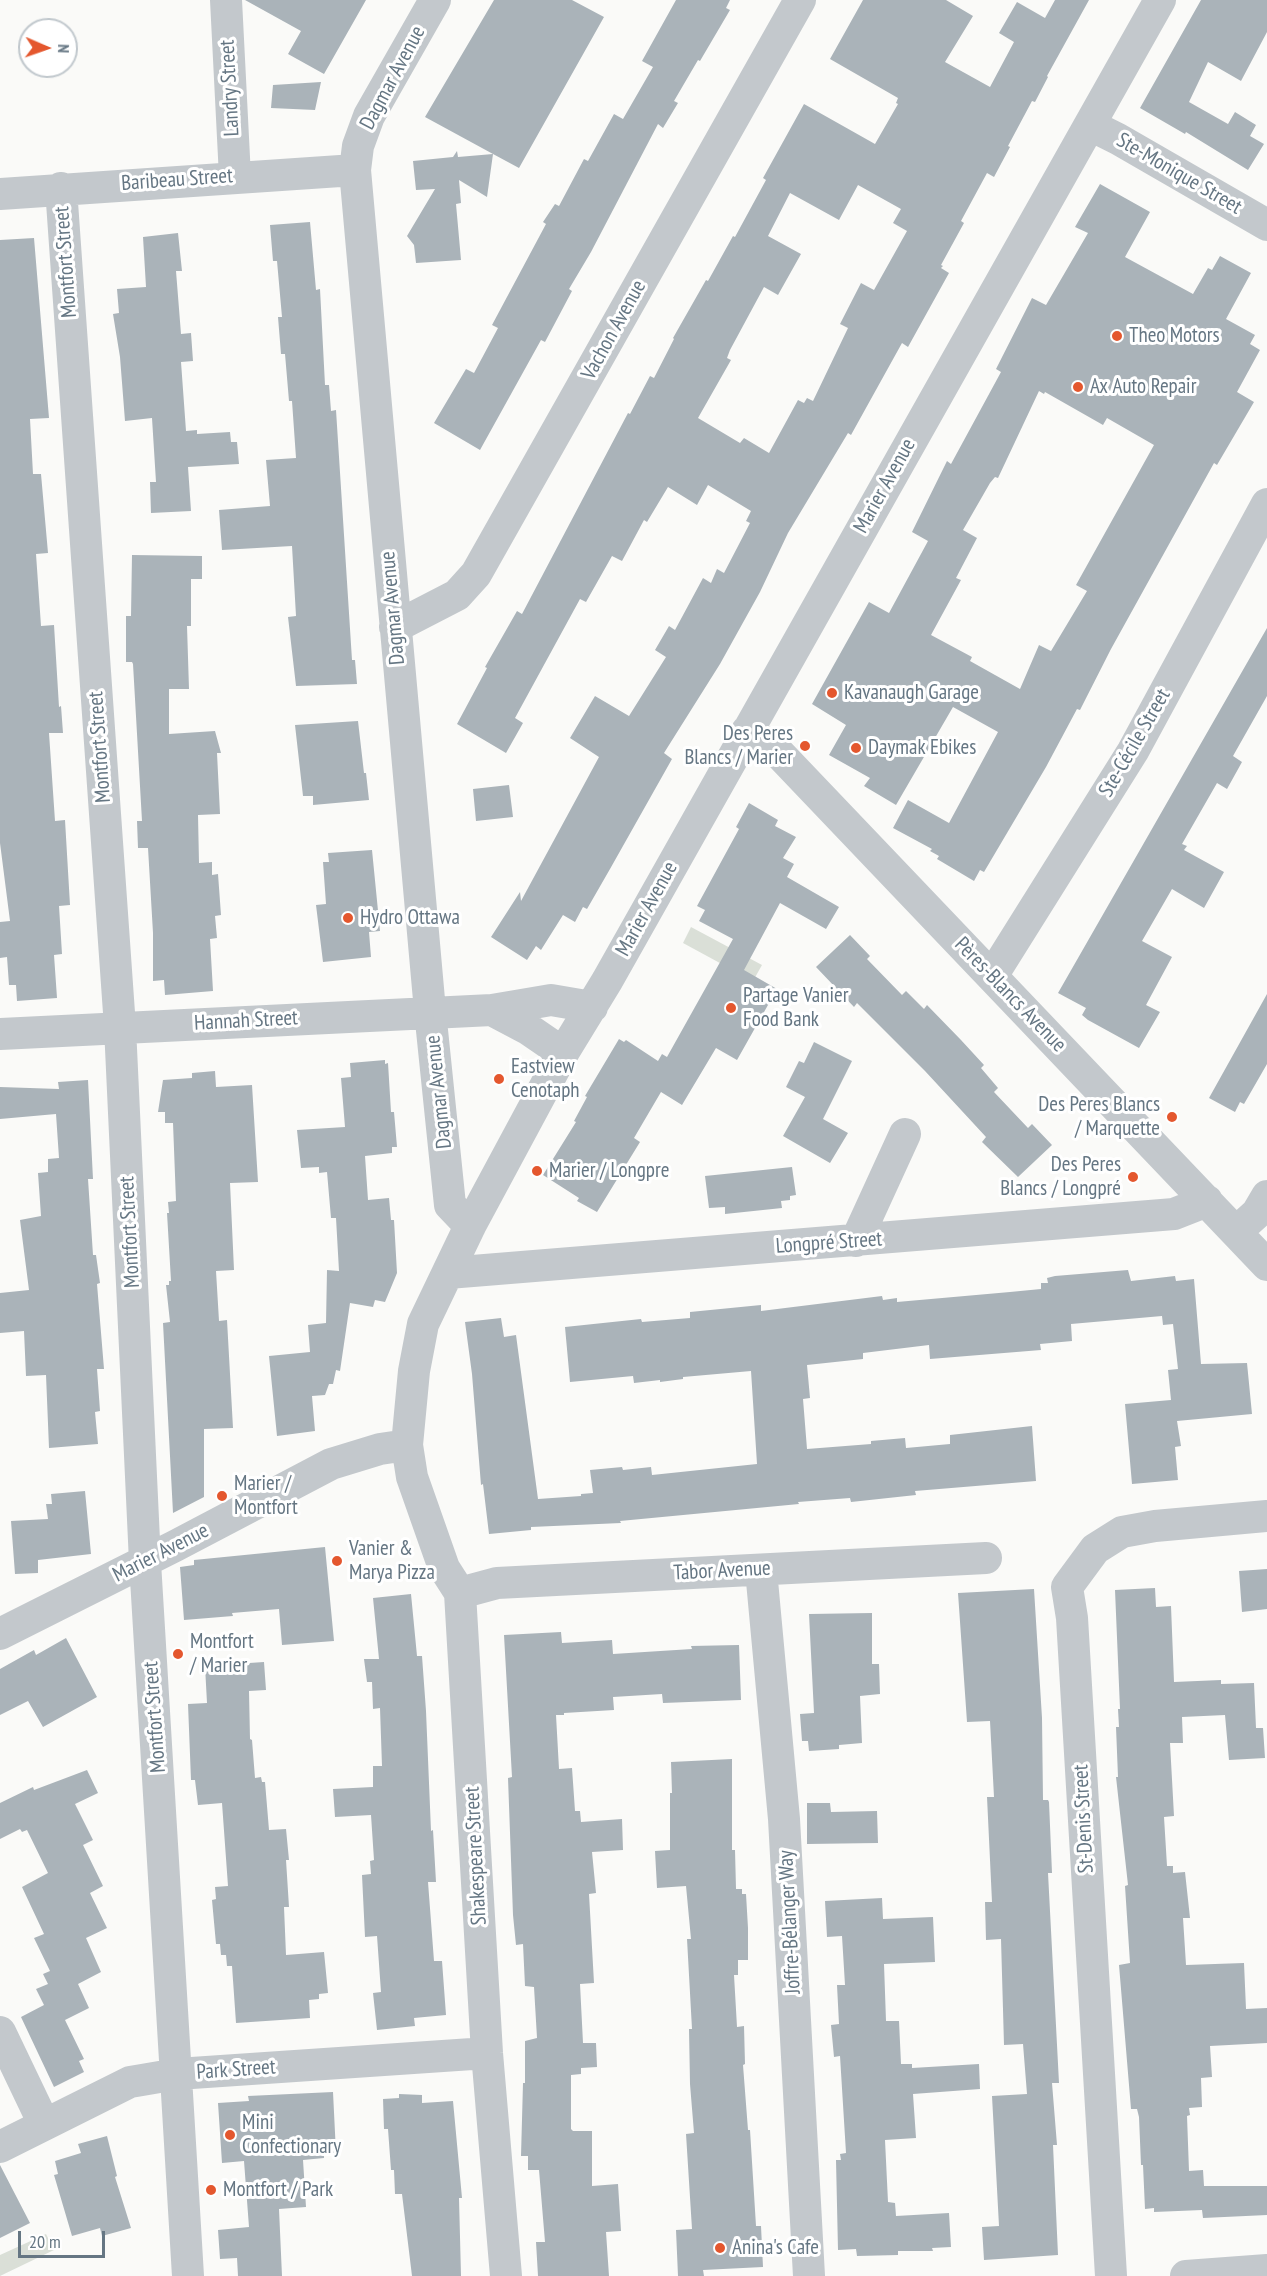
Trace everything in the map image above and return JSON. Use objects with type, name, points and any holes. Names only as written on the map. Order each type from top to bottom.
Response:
[{"type":"street","name":"Landry Street","points":[[226,0],[235,177]]},
{"type":"street","name":"Dagmar Avenue","points":[[435,0],[369,116],[358,146],[355,170],[430,1011],[450,1205],[470,1226]]},
{"type":"street","name":"Vachon Avenue","points":[[395,627],[457,595],[476,574],[800,0]]},
{"type":"street","name":"Marier Avenue","points":[[0,1634],[145,1562],[331,1464],[380,1449],[407,1445],[414,1371],[423,1324],[470,1226],[563,1053],[592,1007],[1160,0]]},
{"type":"street","name":"Ste-Monique Street","points":[[1090,125],[1267,225]]},
{"type":"street","name":"Baribeau Street","points":[[0,194],[61,188],[355,170]]},
{"type":"street","name":"Montfort Street","points":[[61,188],[120,1028],[145,1562],[188,2276]]},
{"type":"street","name":"Ste-Cécile Street","points":[[992,976],[1133,751],[1267,504]]},
{"type":"street","name":"Pères-Blancs Avenue","points":[[747,731],[774,748],[1267,1265]]},
{"type":"street","name":"Hannah Street","points":[[0,1034],[430,1011],[492,1010],[551,1000],[592,1007]]},
{"type":"street","name":"Hannah Street","points":[[492,1010],[528,1029],[563,1053]]},
{"type":"street","points":[[856,1241],[905,1134]]},
{"type":"street","points":[[1236,1232],[1257,1214],[1267,1196]]},
{"type":"street","name":"Longpré Street","points":[[447,1273],[496,1267],[856,1241],[1174,1214],[1208,1202]]},
{"type":"street","name":"Shakespeare Street","points":[[407,1445],[412,1477],[444,1568],[460,1593],[487,2053],[506,2276]]},
{"type":"street","name":"St-Denis Street","points":[[1111,2276],[1072,1618],[1067,1587],[1095,1549],[1122,1532],[1267,1516]]},
{"type":"street","name":"Tabor Avenue","points":[[460,1593],[497,1583],[986,1558]]},
{"type":"street","name":"Joffre-Bélanger Way","points":[[761,1569],[784,1819],[809,2276]]},
{"type":"street","points":[[0,2032],[44,2124]]},
{"type":"street","name":"Park Street","points":[[0,2147],[130,2082],[177,2074],[487,2053]]},
{"type":"street","points":[[1186,2276],[1267,2270]]},
{"type":"shaded area","points":[[691,927],[762,965],[753,981],[683,943]]},
{"type":"shaded area","points":[[46,2234],[54,2250],[0,2276],[0,2255]]},
{"type":"building","points":[[245,0],[366,0],[324,74],[288,54],[301,31]]},
{"type":"building","points":[[494,0],[572,0],[604,17],[519,168],[425,117]]},
{"type":"building","points":[[676,0],[730,0],[726,8],[730,10],[674,101],[678,103],[663,128],[658,124],[569,289],[572,291],[545,342],[541,340],[480,450],[434,423],[466,369],[474,373],[498,328],[492,325],[546,224],[543,222],[555,204],[559,206],[584,159],[588,161],[614,114],[623,119],[653,67],[642,61]]},
{"type":"building","points":[[863,0],[946,0],[973,16],[945,62],[990,87],[1014,42],[999,33],[1017,2],[1045,18],[1055,0],[1089,0],[1035,102],[1032,101],[994,177],[987,173],[961,221],[964,223],[941,265],[943,266],[941,268],[949,273],[908,347],[902,343],[851,435],[848,433],[788,533],[760,592],[720,664],[664,753],[672,759],[587,909],[583,907],[575,922],[563,915],[541,950],[536,946],[527,960],[491,937],[520,892],[521,901],[599,757],[570,738],[595,696],[629,716],[666,657],[655,650],[669,626],[675,630],[703,578],[711,583],[717,569],[724,573],[750,523],[746,521],[751,511],[708,485],[697,505],[668,487],[647,522],[644,520],[622,561],[612,556],[586,602],[580,599],[515,718],[523,723],[506,753],[457,724],[487,668],[485,667],[517,611],[522,614],[628,413],[630,414],[650,376],[654,378],[673,338],[706,280],[708,281],[733,236],[735,237],[766,180],[763,178],[804,104],[875,144],[898,104],[896,103],[898,98],[830,59]],"holes":[[[858,185],[901,209],[893,223],[907,231],[874,290],[861,283],[840,324],[848,328],[813,401],[807,398],[804,403],[798,400],[769,453],[744,438],[740,443],[698,418],[731,360],[727,358],[730,350],[764,287],[778,295],[801,254],[768,236],[790,193],[839,220]]]},
{"type":"building","points":[[1201,0],[1267,0],[1267,32],[1241,81],[1208,62],[1189,102],[1228,124],[1235,112],[1256,125],[1250,136],[1264,144],[1248,170],[1186,132],[1185,134],[1140,108]]},
{"type":"building","points":[[321,82],[315,110],[271,108],[273,85]]},
{"type":"building","points":[[457,151],[458,157],[493,154],[487,197],[459,180],[461,203],[456,204],[461,260],[416,263],[414,245],[407,236],[435,189],[416,190],[413,161],[453,157]]},
{"type":"building","points":[[1100,184],[1150,212],[1125,257],[1193,294],[1208,268],[1212,270],[1220,256],[1251,273],[1226,319],[1255,335],[1250,344],[1260,350],[1237,392],[1254,402],[1217,465],[1214,463],[1111,649],[1080,710],[1077,709],[1046,767],[984,872],[980,870],[974,881],[937,859],[939,856],[930,851],[932,849],[893,828],[908,800],[949,823],[998,732],[953,707],[896,805],[864,786],[870,778],[829,755],[846,725],[812,704],[869,602],[889,613],[928,541],[912,532],[947,461],[951,464],[1001,372],[996,369],[1032,298],[1046,305],[1088,233],[1075,227]],"holes":[[[1039,391],[1044,394],[1045,392],[1103,425],[1107,418],[1154,445],[1076,585],[1087,591],[1051,651],[1039,645],[1020,689],[970,661],[972,657],[931,635],[961,580],[956,578],[977,538],[963,530],[990,483],[995,477],[998,478]]]},
{"type":"building","points":[[310,222],[316,290],[320,289],[325,385],[329,385],[331,411],[336,410],[352,660],[355,660],[357,684],[296,686],[288,617],[296,616],[292,546],[222,550],[219,510],[270,506],[266,460],[296,458],[292,401],[289,401],[285,354],[281,354],[278,317],[282,317],[277,261],[273,261],[270,225]]},
{"type":"building","points":[[178,233],[182,271],[176,271],[181,334],[191,333],[193,361],[181,362],[186,431],[197,430],[197,434],[230,432],[231,442],[237,442],[239,464],[188,467],[191,511],[151,513],[150,482],[156,482],[152,418],[125,421],[120,357],[113,314],[119,313],[117,289],[146,287],[143,237]]},
{"type":"building","points":[[34,238],[49,418],[30,419],[33,474],[41,474],[48,553],[36,554],[41,626],[54,625],[59,707],[61,706],[63,733],[49,733],[55,821],[65,820],[70,905],[59,906],[62,954],[54,955],[57,998],[17,1001],[16,985],[9,985],[7,957],[0,958],[0,922],[10,921],[0,843],[0,240]]},
{"type":"building","points":[[132,555],[202,556],[202,579],[191,579],[191,626],[187,626],[189,689],[169,689],[169,734],[215,731],[221,753],[217,753],[220,814],[198,815],[199,863],[212,862],[212,875],[218,874],[221,915],[215,916],[217,938],[210,939],[213,991],[165,995],[164,980],[153,981],[153,933],[148,848],[138,848],[137,821],[142,821],[133,664],[126,662],[126,616],[131,616]]},
{"type":"building","points":[[1267,628],[1267,696],[1233,756],[1242,762],[1227,789],[1217,783],[1182,844],[1187,846],[1184,850],[1224,872],[1204,908],[1172,889],[1142,941],[1172,957],[1146,1005],[1160,1012],[1139,1048],[1088,1020],[1082,1015],[1086,1008],[1058,993]]},
{"type":"building","points":[[358,721],[369,800],[313,805],[313,796],[303,796],[295,725]]},
{"type":"building","points":[[509,785],[513,817],[476,821],[473,789]]},
{"type":"building","points":[[749,803],[778,820],[775,826],[796,837],[783,858],[794,864],[787,877],[839,907],[826,929],[780,903],[744,970],[777,989],[737,1060],[716,1048],[682,1105],[661,1092],[634,1138],[640,1142],[597,1212],[577,1201],[579,1198],[543,1175],[576,1122],[574,1121],[587,1097],[585,1096],[619,1039],[624,1042],[626,1040],[658,1061],[662,1054],[667,1057],[733,939],[699,921],[705,910],[697,906],[739,829],[736,827]]},
{"type":"building","points":[[372,850],[380,931],[369,932],[371,957],[323,962],[316,905],[326,904],[323,862],[329,862],[328,853]]},
{"type":"building","points":[[850,935],[870,956],[867,959],[902,995],[906,991],[924,1009],[927,1005],[961,1040],[984,1065],[981,1068],[998,1088],[994,1092],[1028,1128],[1032,1124],[1052,1145],[1018,1177],[982,1142],[986,1137],[925,1071],[857,1003],[854,1007],[816,967]]},
{"type":"building","points":[[1267,994],[1267,1064],[1244,1104],[1240,1102],[1235,1112],[1209,1098]]},
{"type":"building","points":[[814,1042],[852,1061],[823,1119],[848,1133],[830,1163],[783,1136],[805,1097],[786,1087],[799,1061],[804,1063]]},
{"type":"building","points":[[385,1060],[385,1064],[388,1063],[391,1112],[394,1112],[397,1147],[392,1147],[392,1153],[365,1156],[368,1200],[389,1198],[391,1220],[394,1220],[397,1273],[385,1302],[375,1300],[373,1307],[350,1303],[340,1371],[336,1370],[333,1384],[329,1384],[325,1395],[312,1396],[315,1431],[277,1436],[269,1356],[310,1352],[308,1325],[326,1323],[327,1270],[339,1271],[336,1218],[331,1218],[327,1172],[319,1173],[319,1167],[301,1168],[297,1130],[345,1127],[341,1078],[351,1077],[350,1063]]},
{"type":"building","points":[[215,1071],[216,1087],[252,1085],[258,1182],[230,1183],[234,1270],[216,1271],[219,1321],[227,1320],[233,1428],[204,1429],[204,1497],[173,1513],[163,1323],[170,1322],[166,1285],[169,1285],[171,1281],[168,1202],[176,1201],[173,1123],[165,1123],[165,1112],[158,1112],[163,1080],[192,1078],[192,1073]]},
{"type":"building","points":[[88,1080],[93,1179],[88,1179],[93,1255],[96,1255],[100,1283],[97,1284],[104,1369],[97,1369],[100,1411],[95,1412],[98,1444],[49,1448],[46,1375],[26,1376],[24,1331],[0,1333],[0,1293],[29,1290],[20,1220],[41,1216],[38,1173],[48,1172],[48,1159],[59,1158],[56,1114],[0,1119],[0,1087],[59,1089],[58,1082]]},
{"type":"building","points":[[792,1167],[796,1195],[790,1196],[790,1200],[781,1201],[782,1208],[725,1214],[725,1207],[709,1208],[705,1176]]},
{"type":"building","points":[[1128,1270],[1131,1281],[1175,1276],[1176,1281],[1194,1279],[1201,1364],[1247,1363],[1252,1414],[1177,1421],[1181,1446],[1175,1447],[1178,1480],[1132,1484],[1125,1404],[1171,1400],[1168,1370],[1178,1369],[1173,1324],[1163,1325],[1162,1316],[1071,1324],[1072,1341],[1040,1344],[1041,1350],[930,1359],[929,1345],[863,1353],[863,1359],[807,1365],[810,1398],[803,1399],[807,1449],[871,1444],[871,1441],[905,1438],[906,1448],[950,1444],[950,1435],[1032,1426],[1036,1481],[915,1491],[916,1495],[851,1502],[850,1498],[798,1502],[799,1504],[620,1521],[621,1523],[531,1527],[531,1530],[489,1534],[483,1484],[481,1485],[472,1374],[465,1322],[501,1318],[504,1337],[516,1335],[538,1499],[581,1496],[581,1494],[593,1493],[590,1470],[651,1467],[652,1475],[757,1464],[751,1371],[683,1377],[683,1379],[660,1382],[660,1380],[634,1383],[633,1376],[570,1382],[565,1327],[641,1319],[642,1322],[690,1318],[690,1312],[761,1305],[761,1311],[882,1296],[883,1300],[897,1298],[897,1302],[1041,1289],[1041,1283],[1048,1283],[1047,1278],[1055,1276]]},
{"type":"building","points":[[85,1491],[91,1554],[38,1560],[38,1573],[15,1574],[11,1521],[48,1519],[46,1504],[52,1504],[51,1494]]},
{"type":"building","points":[[325,1547],[334,1641],[282,1645],[279,1609],[184,1620],[180,1567],[194,1565],[194,1560]]},
{"type":"building","points":[[1267,1569],[1267,1609],[1242,1612],[1239,1571]]},
{"type":"building","points":[[1155,1588],[1156,1607],[1171,1606],[1174,1682],[1221,1680],[1221,1684],[1254,1683],[1256,1728],[1263,1728],[1265,1758],[1229,1760],[1225,1715],[1182,1717],[1183,1743],[1170,1743],[1174,1816],[1164,1817],[1167,1866],[1173,1866],[1173,1873],[1185,1872],[1190,1918],[1183,1918],[1186,1965],[1244,1963],[1246,2009],[1267,2008],[1267,2043],[1210,2046],[1212,2077],[1201,2078],[1202,2107],[1189,2108],[1190,2115],[1187,2116],[1189,2171],[1203,2170],[1204,2186],[1267,2186],[1267,2215],[1203,2218],[1202,2210],[1154,2212],[1154,2208],[1145,2209],[1139,2117],[1137,2109],[1131,2109],[1119,1965],[1130,1963],[1125,1886],[1128,1885],[1116,1777],[1118,1777],[1116,1727],[1119,1727],[1118,1709],[1120,1709],[1115,1590]]},
{"type":"building","points":[[1034,1589],[1042,1718],[1043,1800],[1049,1802],[1052,1873],[1048,1873],[1059,2083],[1052,2083],[1057,2145],[1053,2145],[1058,2255],[984,2260],[982,2227],[999,2226],[992,2096],[1027,2094],[1023,2044],[1004,2045],[1001,1939],[986,1940],[985,1902],[992,1902],[987,1797],[994,1797],[990,1721],[967,1722],[958,1593]]},
{"type":"building","points":[[411,1594],[417,1656],[422,1656],[426,1711],[431,1831],[433,1830],[436,1882],[428,1882],[434,1961],[442,1961],[446,2015],[414,2018],[415,2026],[377,2030],[373,1993],[381,1992],[377,1936],[365,1937],[362,1875],[371,1874],[370,1861],[374,1860],[371,1815],[335,1817],[333,1789],[373,1787],[373,1766],[382,1766],[380,1708],[373,1709],[372,1682],[367,1682],[364,1659],[379,1659],[373,1598]]},
{"type":"building","points":[[872,1613],[872,1664],[879,1664],[880,1694],[860,1696],[862,1743],[839,1745],[839,1749],[809,1751],[808,1741],[802,1741],[800,1714],[814,1713],[809,1614]]},
{"type":"building","points":[[561,1632],[562,1643],[612,1640],[613,1654],[692,1649],[691,1646],[739,1645],[741,1700],[663,1703],[662,1694],[613,1697],[614,1710],[556,1715],[559,1769],[572,1768],[575,1811],[580,1811],[581,1822],[622,1819],[623,1850],[592,1852],[596,1893],[589,1894],[594,1983],[580,1984],[583,2043],[596,2043],[597,2067],[581,2068],[581,2074],[571,2075],[571,2129],[573,2131],[592,2131],[592,2186],[618,2184],[621,2231],[606,2232],[609,2276],[538,2276],[536,2242],[545,2242],[539,2170],[528,2170],[528,2156],[521,2156],[525,2041],[537,2038],[534,1987],[525,1986],[523,1944],[516,1945],[513,1915],[508,1778],[512,1777],[504,1635]]},
{"type":"building","points":[[66,1638],[97,1697],[43,1727],[28,1701],[0,1715],[0,1669],[34,1650],[36,1655]]},
{"type":"building","points":[[264,1662],[266,1690],[249,1691],[250,1739],[252,1740],[255,1778],[261,1777],[262,1782],[265,1782],[269,1830],[286,1829],[289,1860],[286,1860],[289,1907],[284,1907],[286,1955],[324,1952],[328,1993],[319,1994],[319,1999],[309,2000],[310,2018],[236,2023],[232,1966],[227,1966],[226,1955],[221,1955],[220,1944],[216,1944],[212,1900],[216,1899],[215,1887],[228,1886],[222,1803],[198,1805],[195,1780],[191,1780],[188,1704],[207,1703],[205,1666]]},
{"type":"building","points":[[732,1759],[732,1850],[735,1850],[736,1889],[742,1889],[742,1894],[746,1894],[748,1928],[748,1960],[738,1960],[738,1975],[734,1975],[737,2027],[744,2026],[745,2064],[743,2065],[748,2130],[750,2130],[756,2226],[761,2226],[763,2267],[703,2270],[704,2276],[678,2276],[676,2230],[692,2229],[686,2134],[694,2133],[690,2084],[689,2029],[692,2029],[687,1939],[691,1939],[686,1886],[657,1888],[655,1851],[670,1850],[671,1762]]},
{"type":"building","points":[[87,1770],[98,1793],[75,1804],[93,1840],[83,1845],[103,1886],[90,1893],[107,1928],[86,1938],[101,1972],[78,1984],[89,2008],[65,2020],[84,2059],[79,2061],[84,2072],[54,2087],[21,2017],[44,2005],[36,1989],[48,1984],[43,1974],[50,1971],[34,1938],[44,1934],[22,1887],[48,1873],[27,1830],[22,1832],[20,1829],[0,1839],[0,1803],[33,1787],[34,1790]]},
{"type":"building","points":[[807,1803],[830,1803],[831,1812],[877,1811],[878,1843],[807,1844]]},
{"type":"building","points":[[882,1898],[883,1919],[933,1917],[935,1962],[884,1964],[886,2021],[899,2021],[901,2064],[912,2064],[912,2068],[979,2064],[980,2089],[913,2094],[916,2138],[885,2140],[888,2202],[895,2203],[896,2216],[949,2213],[951,2247],[932,2248],[933,2251],[898,2251],[898,2255],[857,2256],[856,2249],[838,2250],[836,2160],[841,2160],[840,2154],[846,2153],[840,2056],[834,2057],[831,2025],[839,2024],[837,1985],[845,1985],[842,1936],[827,1937],[825,1901]]},
{"type":"building","points":[[333,2092],[336,2153],[324,2153],[324,2158],[303,2160],[306,2207],[279,2209],[282,2276],[238,2276],[237,2258],[220,2259],[218,2230],[249,2227],[244,2161],[222,2163],[218,2103],[249,2101],[248,2096]]},
{"type":"building","points":[[399,2094],[422,2095],[422,2103],[453,2101],[462,2198],[459,2198],[461,2276],[412,2276],[402,2194],[395,2194],[388,2129],[384,2129],[383,2099],[399,2098]]},
{"type":"building","points":[[107,2136],[117,2176],[115,2177],[131,2228],[102,2236],[100,2228],[72,2236],[54,2175],[58,2174],[55,2161],[81,2153],[78,2144]]},
{"type":"building","points":[[0,2165],[30,2223],[0,2238]]},
{"type":"place","name":"Theo Motors","points":[[1117,336]]},
{"type":"place","name":"Ax Auto Repair","points":[[1078,387]]},
{"type":"place","name":"Kavanaugh Garage","points":[[832,693]]},
{"type":"place","name":"Des Peres Blancs / Marier","points":[[805,746]]},
{"type":"place","name":"Daymak Ebikes","points":[[856,748]]},
{"type":"place","name":"Hydro Ottawa","points":[[348,918]]},
{"type":"place","name":"Partage Vanier Food Bank","points":[[731,1008]]},
{"type":"place","name":"Eastview Cenotaph","points":[[499,1079]]},
{"type":"place","name":"Des Peres Blancs / Marquette","points":[[1172,1117]]},
{"type":"place","name":"Marier / Longpre","points":[[537,1171]]},
{"type":"place","name":"Des Peres Blancs / Longpré","points":[[1133,1177]]},
{"type":"place","name":"Marier / Montfort","points":[[222,1496]]},
{"type":"place","name":"Vanier & Marya Pizza","points":[[337,1561]]},
{"type":"place","name":"Montfort / Marier","points":[[178,1654]]},
{"type":"place","name":"Mini Confectionary","points":[[230,2135]]},
{"type":"place","name":"Montfort / Park","points":[[211,2190]]},
{"type":"place","name":"Anina's Cafe","points":[[720,2248]]}]
